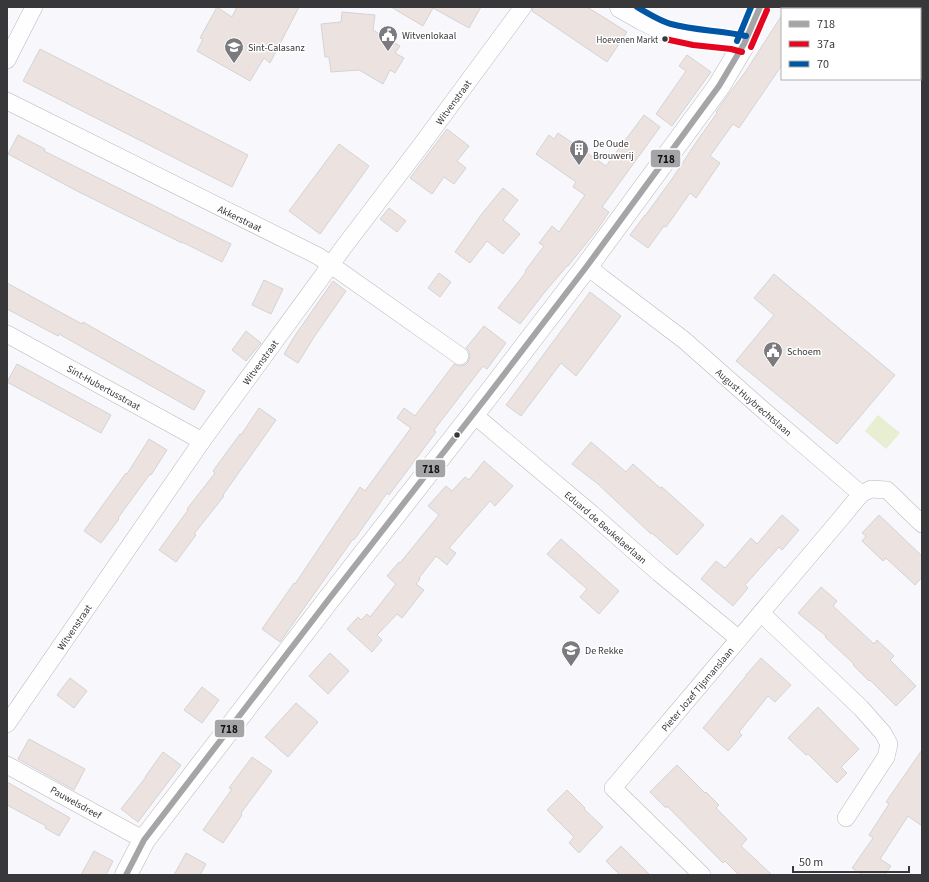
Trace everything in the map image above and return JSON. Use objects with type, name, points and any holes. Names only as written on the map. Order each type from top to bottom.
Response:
[{"type":"main road","points":[[126,875],[144,840],[587,266],[719,86],[744,44],[760,7]]},
{"type":"main road","points":[[623,8],[666,31],[744,44]]},
{"type":"street","points":[[7,60],[34,7]]},
{"type":"street","name":"Witvenstraat","points":[[7,724],[202,441],[522,7]]},
{"type":"street","name":"Akkerstraat","points":[[7,101],[318,256],[460,356]]},
{"type":"street","name":"August Huybrechtslaan","points":[[587,266],[684,340],[861,494]]},
{"type":"street","name":"Sint-Hubertusstraat","points":[[7,334],[202,441]]},
{"type":"street","name":"Eduard de Beukelaerlaan","points":[[473,414],[586,509],[659,573],[739,639]]},
{"type":"street","points":[[861,494],[871,489],[886,490],[922,524]]},
{"type":"street","name":"Pieter Jozef Tijsmanslaan","points":[[702,875],[613,788],[861,494]]},
{"type":"street","points":[[761,613],[860,708],[882,733],[889,744],[886,757],[846,818]]},
{"type":"street","name":"Pauwelsdreef","points":[[7,765],[144,840]]},
{"type":"green space","points":[[878,415],[900,433],[886,449],[865,431]]},
{"type":"building","points":[[217,7],[232,17],[237,7],[299,7],[270,63],[264,58],[250,81],[197,51],[203,39],[200,38]]},
{"type":"building","points":[[391,7],[481,7],[469,28],[433,8],[423,26]]},
{"type":"building","points":[[533,7],[587,7],[627,32],[607,62],[532,11]]},
{"type":"building","points":[[342,12],[375,15],[373,30],[400,46],[395,53],[404,58],[395,73],[390,70],[383,84],[359,70],[331,72],[329,57],[325,57],[321,24],[341,22]]},
{"type":"building","points":[[781,17],[781,66],[739,128],[733,124],[710,156],[720,163],[696,198],[690,193],[666,227],[664,226],[648,248],[630,235],[672,179],[717,113],[716,112],[746,71]]},
{"type":"building","points":[[40,49],[248,155],[232,187],[23,81]]},
{"type":"building","points":[[687,55],[711,72],[672,126],[656,114],[686,71],[679,66]]},
{"type":"building","points":[[644,115],[660,127],[602,207],[609,212],[597,230],[520,324],[498,308],[544,246],[539,243],[552,226],[559,232],[585,195],[573,187],[576,182],[536,154],[549,135],[554,139],[558,133],[606,166]]},
{"type":"building","points":[[447,129],[469,146],[457,161],[466,168],[454,184],[444,177],[432,194],[410,178]]},
{"type":"building","points":[[18,135],[45,149],[44,151],[231,244],[222,262],[77,191],[8,154]]},
{"type":"building","points":[[339,144],[369,166],[320,234],[289,211]]},
{"type":"building","points":[[503,188],[518,200],[503,220],[520,234],[503,254],[487,241],[470,263],[455,252],[481,215]]},
{"type":"building","points":[[389,208],[406,221],[397,232],[380,219]]},
{"type":"building","points":[[439,273],[451,282],[440,297],[428,288]]},
{"type":"building","name":"Schoem","points":[[774,274],[895,375],[837,444],[736,361],[774,315],[754,298]]},
{"type":"building","points":[[264,280],[283,289],[271,314],[252,305]]},
{"type":"building","points":[[333,281],[346,291],[298,363],[284,354]]},
{"type":"building","points":[[7,283],[82,324],[83,322],[205,391],[194,410],[59,334],[58,336],[7,309]]},
{"type":"building","points":[[590,292],[621,316],[576,376],[561,363],[521,416],[506,405]]},
{"type":"building","points":[[484,326],[506,343],[487,369],[483,366],[434,430],[436,432],[389,495],[387,493],[280,642],[262,629],[294,583],[295,584],[360,487],[365,491],[411,428],[397,418],[404,408],[415,416],[454,364],[459,366],[465,365],[468,362],[470,357],[469,351],[466,348]]},
{"type":"building","points":[[246,331],[261,343],[246,361],[232,350]]},
{"type":"building","points":[[17,364],[111,415],[101,433],[7,382]]},
{"type":"building","points":[[259,408],[276,420],[223,495],[224,496],[194,534],[196,535],[176,562],[159,550],[188,510],[187,509],[215,473],[213,471],[240,434],[241,435]]},
{"type":"building","points":[[149,439],[167,450],[151,475],[150,474],[101,543],[84,531],[126,473],[127,474]]},
{"type":"building","points":[[591,442],[626,472],[633,464],[660,488],[662,487],[704,525],[677,555],[652,533],[651,534],[598,484],[572,464]]},
{"type":"building","points":[[484,461],[513,486],[495,506],[490,501],[449,548],[456,553],[447,565],[436,556],[416,584],[424,590],[402,618],[397,614],[377,635],[382,640],[372,652],[347,629],[358,617],[361,620],[367,614],[370,617],[396,584],[387,576],[399,562],[400,563],[439,515],[428,506],[446,486],[452,491],[465,477],[469,480]]},
{"type":"building","points":[[782,515],[799,530],[782,550],[779,547],[745,585],[748,588],[733,606],[701,579],[716,561],[725,568],[751,538],[757,544]]},
{"type":"building","points":[[879,515],[922,556],[922,577],[915,585],[886,558],[883,561],[862,541],[866,536],[862,533]]},
{"type":"building","points":[[561,539],[619,591],[599,614],[580,597],[587,589],[547,554]]},
{"type":"building","points":[[821,587],[837,601],[833,606],[874,644],[877,640],[894,656],[890,660],[916,686],[896,706],[825,637],[826,636],[798,613]]},
{"type":"building","points":[[330,653],[349,671],[328,694],[309,676]]},
{"type":"building","points":[[761,658],[791,685],[775,702],[768,696],[739,732],[742,735],[728,751],[703,728]]},
{"type":"building","points":[[70,678],[87,691],[74,708],[57,695]]},
{"type":"building","points":[[202,687],[219,700],[202,723],[184,710]]},
{"type":"building","points":[[296,703],[318,722],[288,757],[265,737]]},
{"type":"building","points":[[818,707],[859,749],[841,767],[847,773],[837,783],[808,754],[806,755],[788,738]]},
{"type":"building","points":[[29,739],[85,769],[74,790],[18,759]]},
{"type":"building","points":[[922,750],[922,826],[908,816],[880,859],[891,866],[885,875],[863,875],[852,868],[873,838],[869,835],[889,804],[886,802]]},
{"type":"building","points":[[163,752],[181,765],[138,822],[121,809]]},
{"type":"building","points":[[252,757],[272,771],[241,813],[242,815],[223,843],[203,830],[232,789],[229,788]]},
{"type":"building","points":[[677,765],[719,805],[716,808],[747,839],[741,846],[772,875],[739,875],[725,861],[723,863],[667,806],[666,808],[650,792]]},
{"type":"building","points":[[7,782],[70,818],[59,836],[45,828],[46,826],[7,805]]},
{"type":"building","points":[[567,790],[603,827],[579,853],[569,843],[574,837],[547,810]]},
{"type":"building","points":[[621,846],[650,875],[620,875],[606,861]]},
{"type":"building","points":[[94,851],[113,861],[106,875],[81,875]]},
{"type":"building","points":[[186,853],[206,864],[200,875],[174,875]]},
{"type":"transit line","name":"70","points":[[637,7],[658,19],[671,24],[746,36]]},
{"type":"transit line","name":"70","points":[[737,41],[751,7]]},
{"type":"transit line","name":"718","points":[[126,875],[144,840],[587,266],[719,86],[744,44],[760,7]]},
{"type":"transit line","name":"37a","points":[[751,47],[767,10]]},
{"type":"transit line","name":"37a","points":[[665,39],[693,45],[731,49],[742,52]]},
{"type":"place","name":"Hoevenen Markt","points":[[665,39]]},
{"type":"place","name":"Witvenlokaal","points":[[388,52]]},
{"type":"place","name":"Sint-Calasanz","points":[[234,64]]},
{"type":"place","name":"De Oude Brouwerij","points":[[579,166]]},
{"type":"place","name":"Schoem","points":[[773,368]]},
{"type":"place","name":"De Rekke","points":[[571,667]]}]
